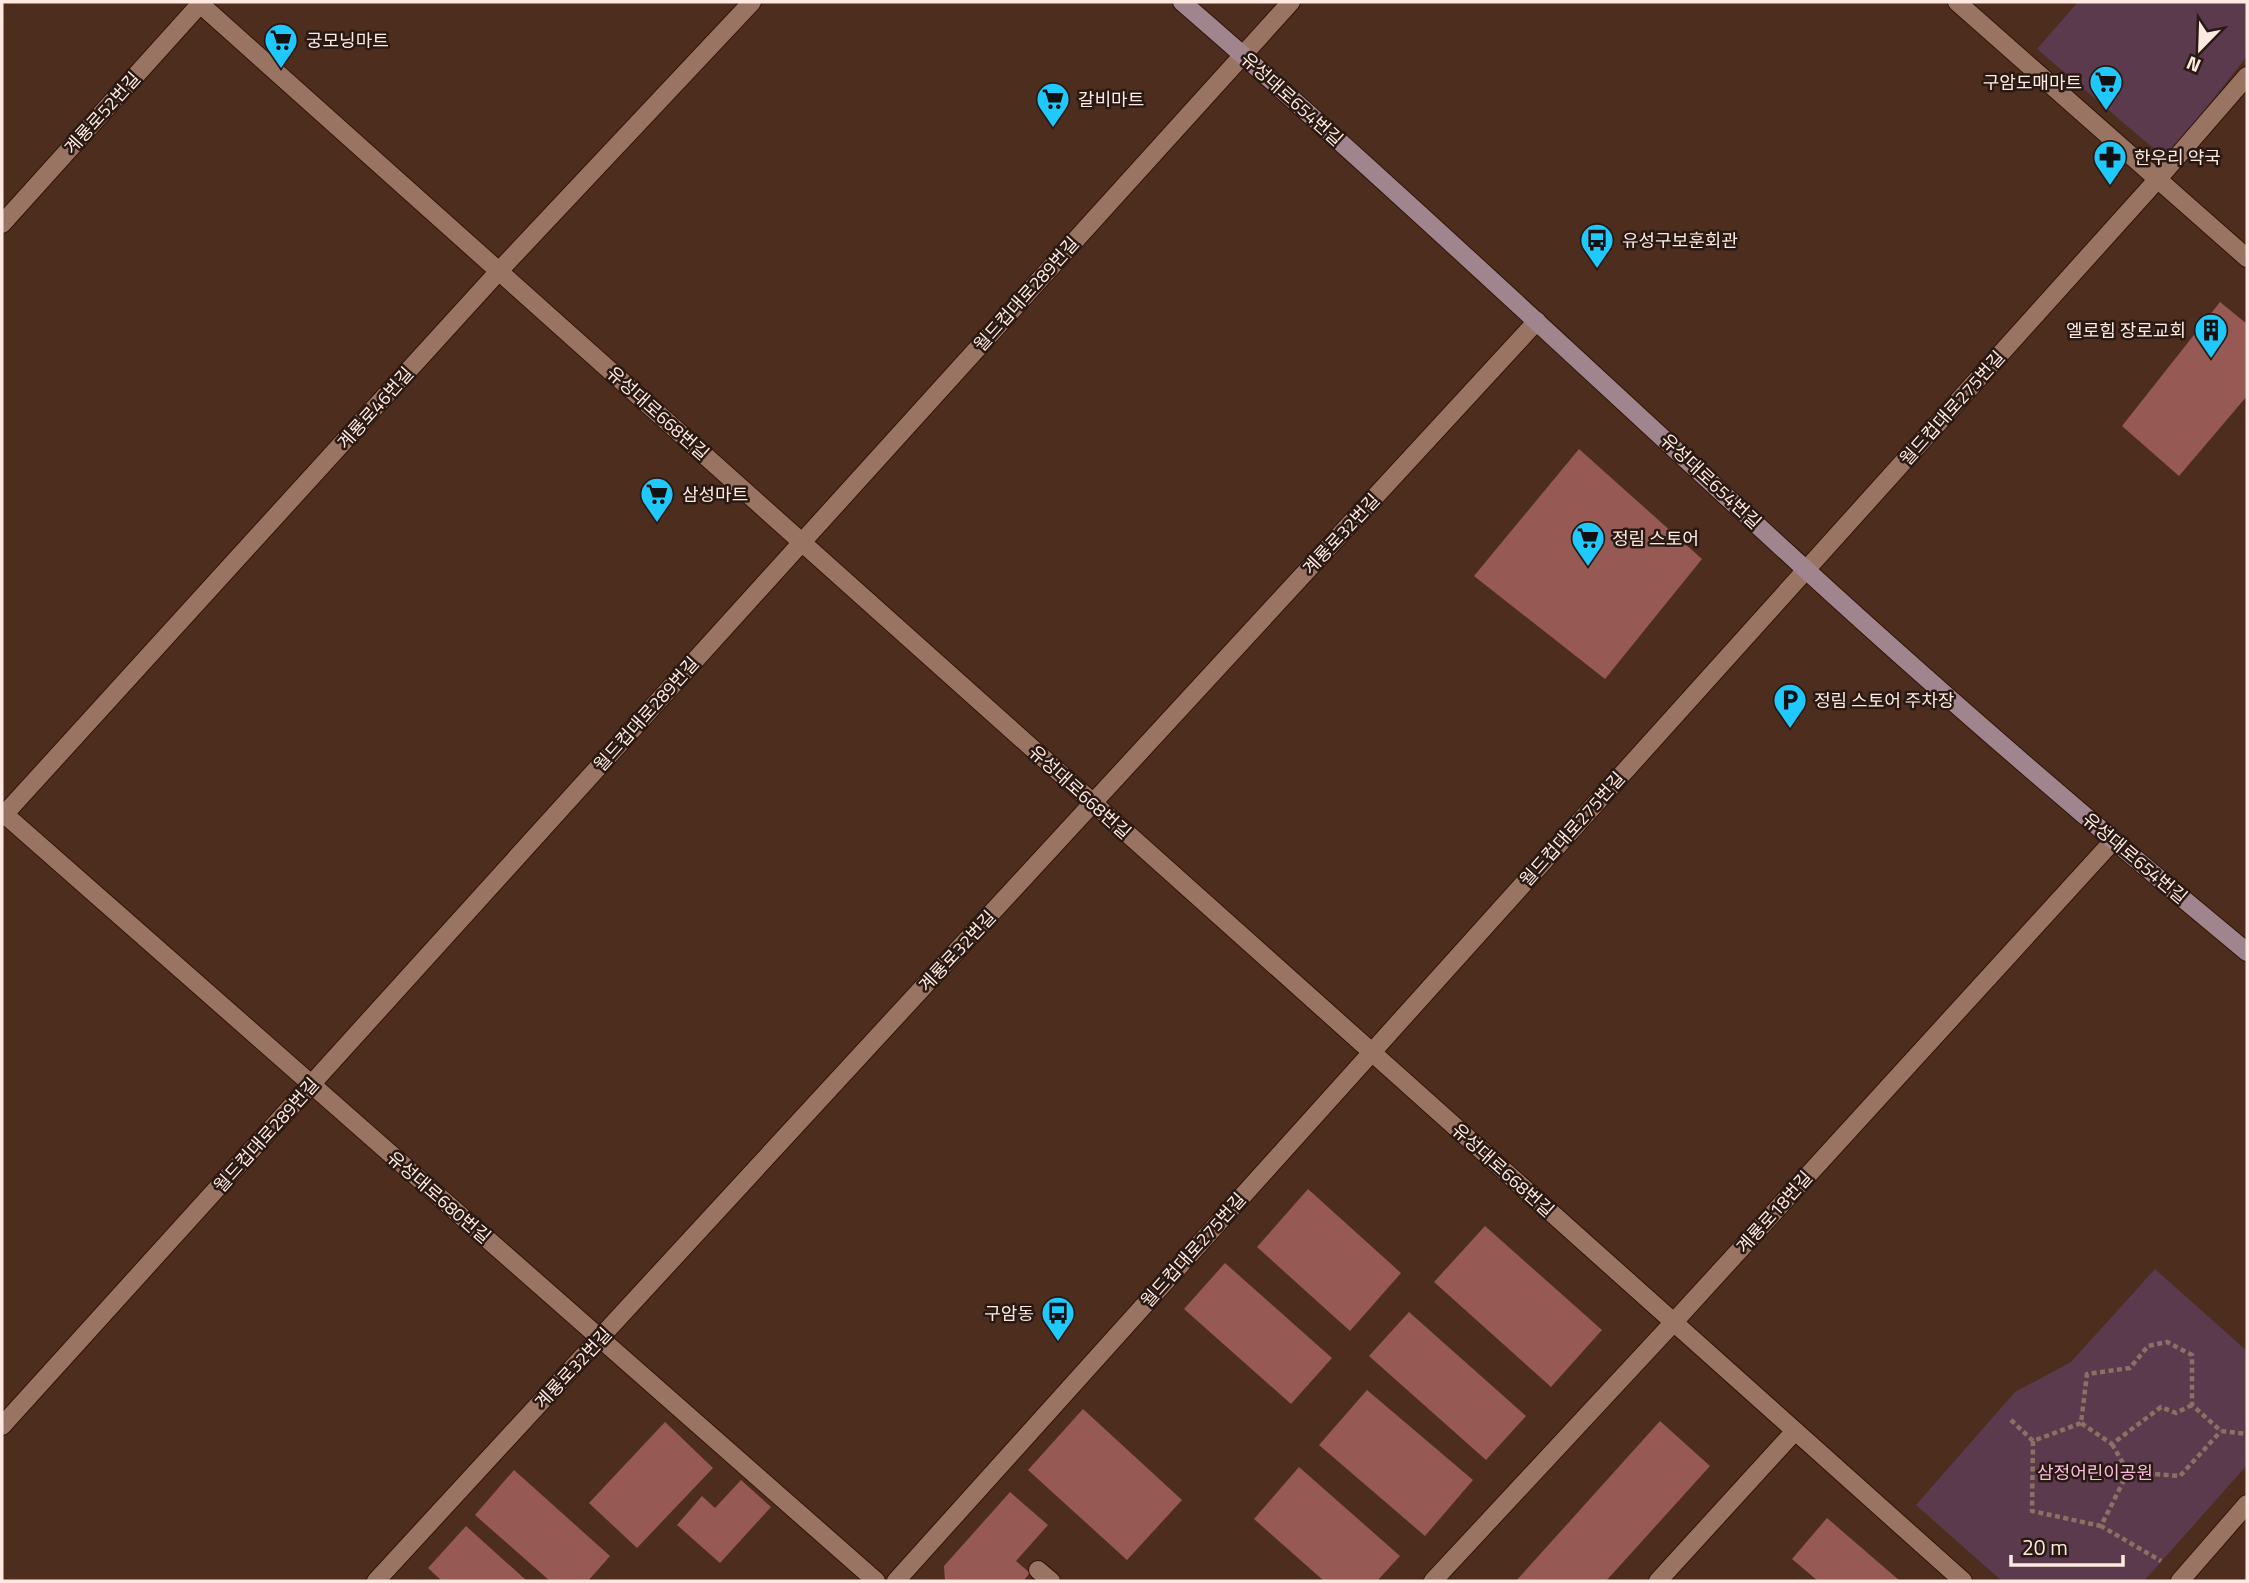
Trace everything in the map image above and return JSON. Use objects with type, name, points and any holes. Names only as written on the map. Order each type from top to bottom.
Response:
[{"type":"street","name":"유성대로668번길","points":[[200,2],[1963,1581]]},
{"type":"street","name":"계룡로52번길","points":[[2,224],[200,2]]},
{"type":"street","name":"계룡로46번길","points":[[3,814],[499,271],[752,2]]},
{"type":"street","name":"유성대로654번길","points":[[1182,2],[1537,321],[1806,569],[2113,841],[2247,952]]},
{"type":"street","name":"월드컵대로289번길","points":[[2,1426],[1291,2]]},
{"type":"street","points":[[1957,2],[2247,258]]},
{"type":"street","name":"월드컵대로275번길","points":[[896,1581],[2157,180],[2247,76]]},
{"type":"street","name":"계룡로32번길","points":[[376,1581],[1537,321]]},
{"type":"street","name":"유성대로680번길","points":[[3,814],[876,1581]]},
{"type":"street","name":"계룡로18번길","points":[[1433,1581],[2113,841]]},
{"type":"street","points":[[1658,1581],[1795,1431]]},
{"type":"street","points":[[2183,1578],[2247,1504]]},
{"type":"path","points":[[2081,1423],[2087,1374],[2130,1368],[2148,1346],[2166,1342],[2192,1355],[2192,1405],[2221,1431],[2247,1434]]},
{"type":"path","points":[[2112,1444],[2161,1407],[2176,1413],[2192,1405]]},
{"type":"path","points":[[2011,1420],[2033,1441],[2032,1511],[2101,1526],[2183,1578]]},
{"type":"path","points":[[2033,1441],[2081,1423]]},
{"type":"path","points":[[2081,1423],[2112,1444],[2128,1472]]},
{"type":"path","points":[[2128,1472],[2180,1476],[2221,1431]]},
{"type":"path","points":[[2101,1526],[2128,1472]]},
{"type":"green space","points":[[2078,2],[2247,2],[2247,56],[2166,159],[2037,49]]},
{"type":"green space","name":"삼정어린이공원","points":[[2155,1269],[2247,1351],[2247,1465],[2144,1581],[2002,1581],[1916,1505],[2015,1392],[2071,1362]]},
{"type":"building","name":"엘로힘 장로교회","points":[[2220,302],[2247,324],[2247,396],[2179,476],[2122,426]]},
{"type":"building","name":"정림 스토어","points":[[1579,449],[1702,559],[1605,679],[1474,576]]},
{"type":"building","points":[[1308,1189],[1401,1273],[1350,1331],[1257,1247]]},
{"type":"building","points":[[1485,1226],[1602,1330],[1551,1387],[1434,1282]]},
{"type":"building","points":[[1225,1263],[1332,1358],[1291,1404],[1184,1309]]},
{"type":"building","points":[[1409,1312],[1526,1416],[1486,1460],[1369,1356]]},
{"type":"building","points":[[1367,1390],[1473,1480],[1425,1536],[1319,1445]]},
{"type":"building","points":[[1083,1409],[1182,1500],[1127,1560],[1028,1470]]},
{"type":"building","points":[[1660,1421],[1710,1466],[1606,1581],[1516,1581]]},
{"type":"building","points":[[665,1422],[713,1468],[637,1548],[589,1503]]},
{"type":"building","points":[[1299,1467],[1400,1556],[1377,1581],[1324,1581],[1254,1519]]},
{"type":"building","points":[[514,1470],[610,1556],[588,1581],[550,1581],[475,1515]]},
{"type":"building","points":[[741,1480],[771,1507],[720,1563],[677,1525],[702,1496],[715,1508]]},
{"type":"building","points":[[1010,1492],[1048,1525],[1016,1561],[1030,1573],[1023,1581],[945,1581],[944,1566]]},
{"type":"building","points":[[1827,1518],[1900,1581],[1818,1581],[1792,1559]]},
{"type":"building","points":[[466,1526],[527,1581],[442,1581],[428,1568]]},
{"type":"place","name":"궁모닝마트","points":[[281,70]]},
{"type":"place","name":"구암도매마트","points":[[2106,112]]},
{"type":"place","name":"갈비마트","points":[[1053,129]]},
{"type":"place","name":"한우리 약국","points":[[2110,187]]},
{"type":"place","name":"유성구보훈회관","points":[[1597,270]]},
{"type":"place","name":"엘로힘 장로교회","points":[[2211,360]]},
{"type":"place","name":"삼성마트","points":[[657,524]]},
{"type":"place","name":"정림 스토어","points":[[1588,568]]},
{"type":"place","name":"정림 스토어 주차장","points":[[1790,730]]},
{"type":"place","name":"구암동","points":[[1058,1343]]}]
